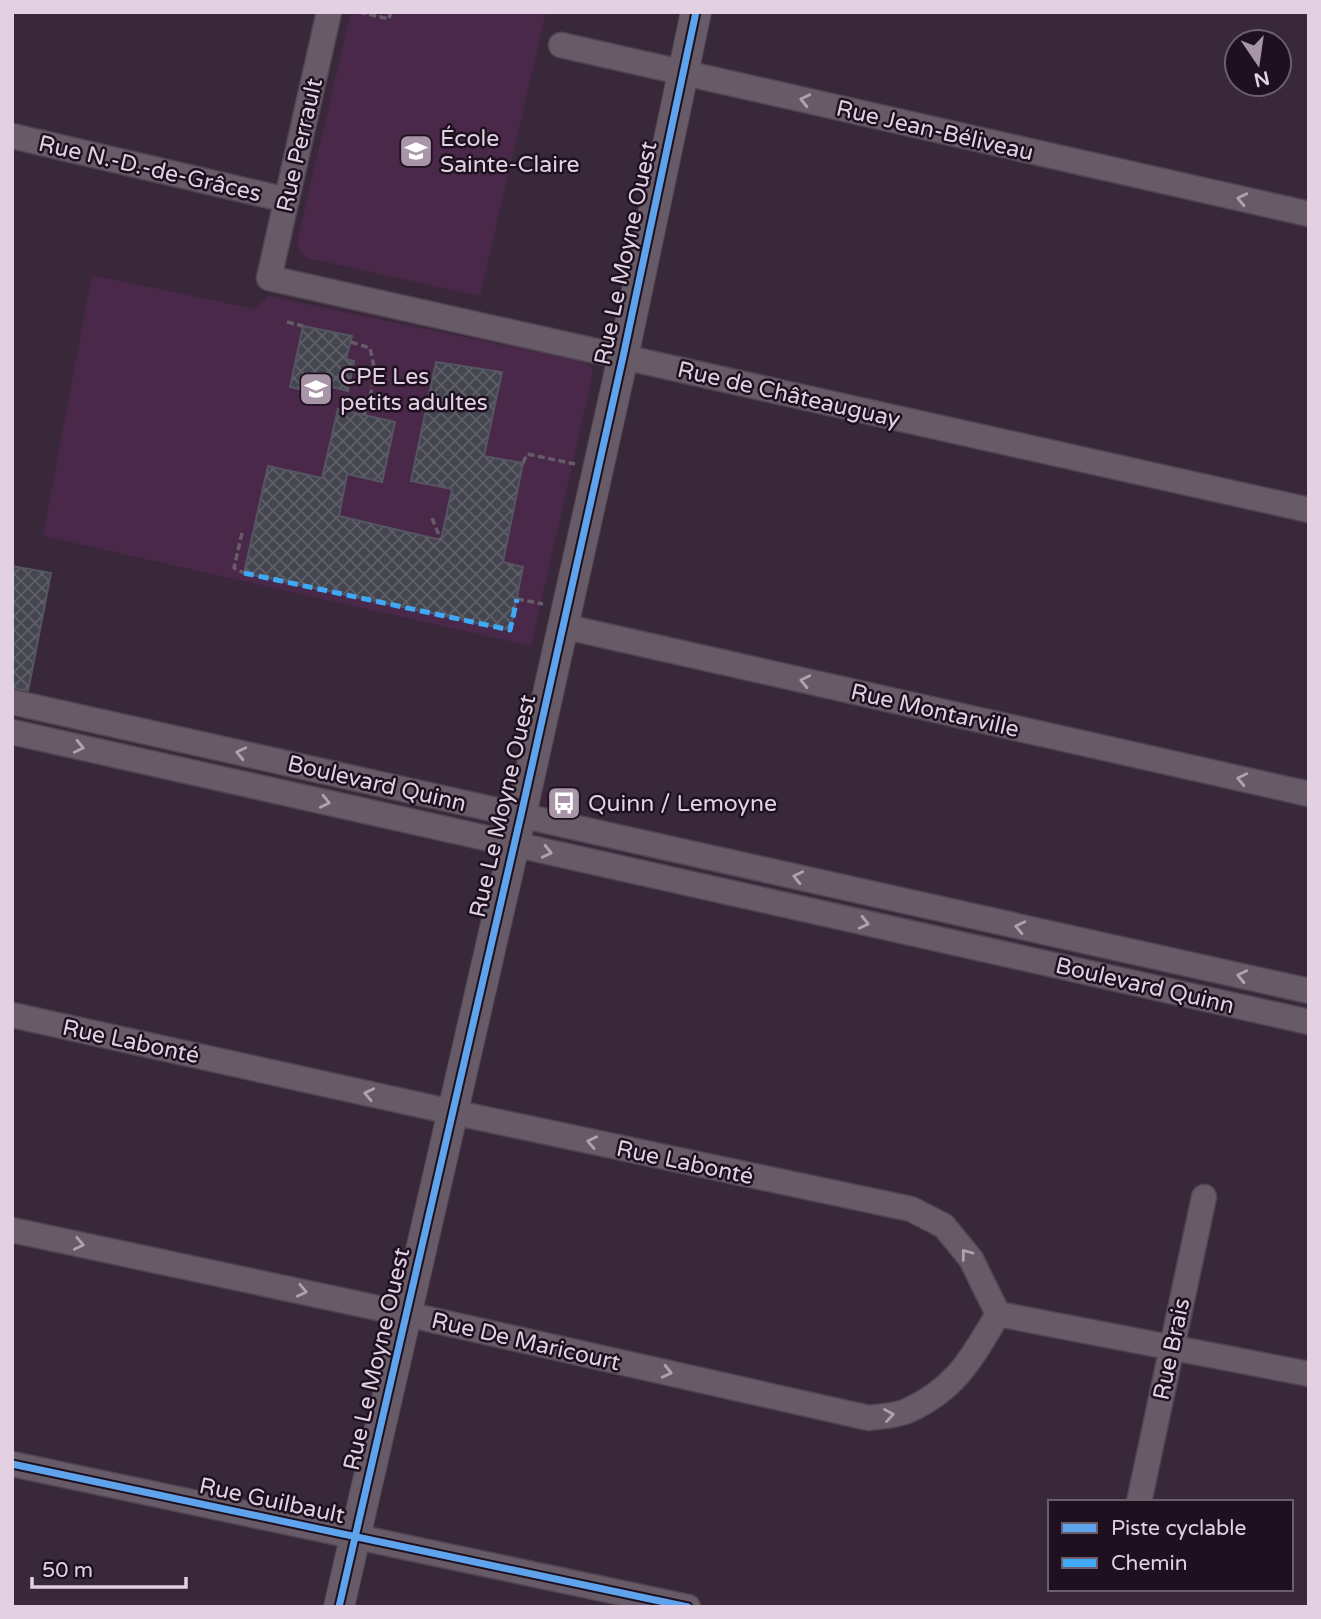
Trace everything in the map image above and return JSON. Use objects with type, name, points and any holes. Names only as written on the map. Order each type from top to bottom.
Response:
[{"type":"street","name":"Rue Perrault","points":[[270,278],[329,12]]},
{"type":"street","name":"Rue Le Moyne Ouest","points":[[340,1607],[521,816],[696,12]]},
{"type":"street","name":"Rue Jean-Béliveau","points":[[561,45],[1309,214]]},
{"type":"street","name":"Rue N.-D.-de-Grâces","points":[[12,136],[287,200]]},
{"type":"street","name":"Rue de Châteauguay","points":[[270,278],[1309,510]]},
{"type":"street","name":"Rue Montarville","points":[[562,626],[1309,794]]},
{"type":"street","name":"Boulevard Quinn","points":[[12,702],[1309,991]]},
{"type":"street","name":"Boulevard Quinn","points":[[12,732],[1309,1022]]},
{"type":"street","points":[[982,949],[988,920]]},
{"type":"street","name":"Rue Labonté","points":[[12,1015],[911,1209],[944,1226],[971,1259],[998,1314]]},
{"type":"street","name":"Rue Brais","points":[[1139,1500],[1204,1197]]},
{"type":"street","name":"Rue De Maricourt","points":[[12,1230],[407,1314],[869,1418],[905,1412],[943,1390],[968,1365],[998,1314]]},
{"type":"street","points":[[998,1314],[1309,1374]]},
{"type":"street","name":"Rue Guilbault","points":[[12,1464],[688,1607]]},
{"type":"path","points":[[359,12],[389,19],[391,12]]},
{"type":"path","points":[[287,322],[303,326]]},
{"type":"path","points":[[351,342],[370,348],[376,376],[364,415]]},
{"type":"path","points":[[523,463],[527,454],[598,468]]},
{"type":"path","points":[[432,519],[441,540]]},
{"type":"path","points":[[242,533],[234,568],[244,573]]},
{"type":"shaded area","name":"École Sainte-Claire","points":[[351,12],[546,12],[480,296],[307,258],[300,252],[297,242]]},
{"type":"shaded area","points":[[92,275],[255,309],[268,296],[585,362],[592,368],[592,378],[531,646],[43,536]]},
{"type":"building","points":[[303,326],[352,336],[346,359],[354,361],[348,391],[321,384],[317,393],[290,387]]},
{"type":"building","points":[[436,362],[502,372],[484,456],[523,463],[503,562],[523,567],[510,630],[244,573],[268,466],[322,478],[338,409],[395,422],[382,482],[347,474],[339,516],[441,540],[452,489],[411,481]]},
{"type":"building","points":[[12,566],[51,573],[28,691],[12,688]]},
{"type":"marked path","points":[[244,573],[510,630],[517,599]]},
{"type":"cycle path","points":[[339,1607],[521,815],[623,357],[696,12]]},
{"type":"cycle path","points":[[12,1464],[688,1607]]},
{"type":"place","name":"École Sainte-Claire","points":[[416,151]]},
{"type":"place","name":"CPE Les petits adultes","points":[[316,389]]},
{"type":"place","name":"Quinn / Lemoyne","points":[[564,803]]}]
